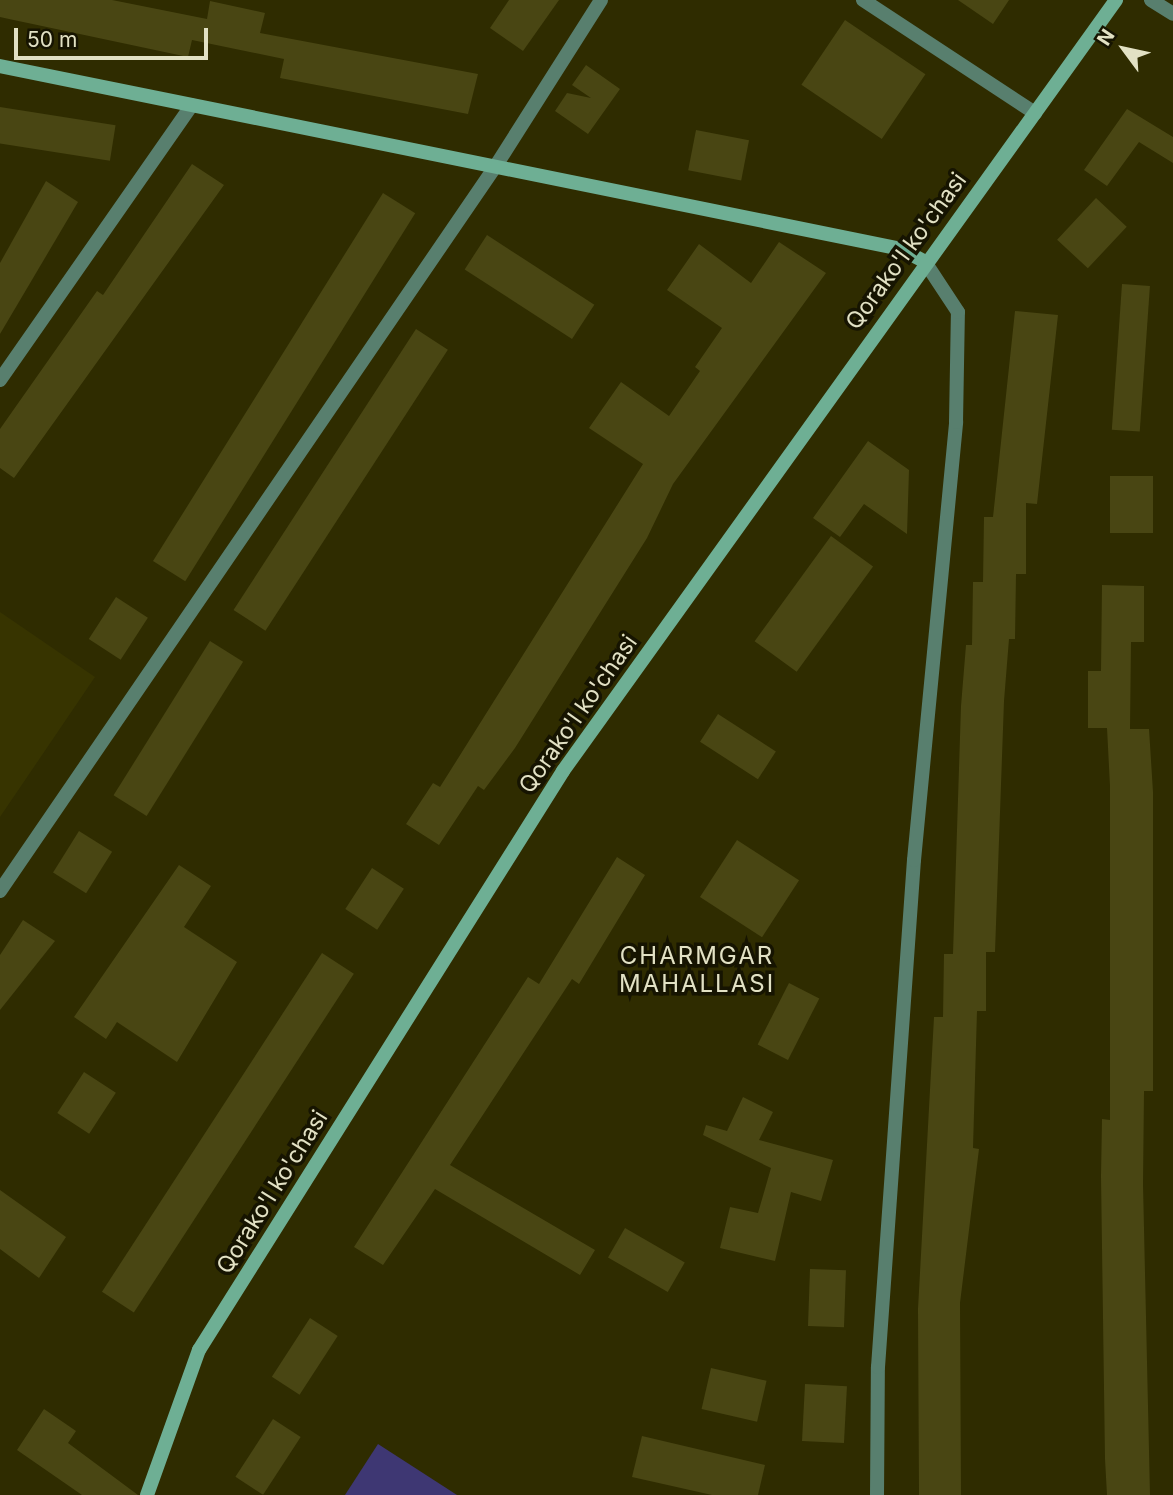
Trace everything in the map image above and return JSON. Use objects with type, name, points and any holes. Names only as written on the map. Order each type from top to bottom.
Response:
[{"type":"street","points":[[0,891],[497,164],[601,0]]},
{"type":"street","points":[[863,0],[1035,113]]},
{"type":"street","name":"Qorako'l ko'chasi","points":[[147,1495],[199,1350],[548,794],[925,262],[1116,0]]},
{"type":"street","points":[[1151,0],[1173,14]]},
{"type":"street","points":[[0,66],[497,164],[901,249],[925,262],[958,312],[956,422],[914,860],[878,1367],[877,1495]]},
{"type":"street","points":[[0,380],[192,104]]},
{"type":"shaded area","points":[[0,612],[95,677],[0,817]]},
{"type":"shaded area","points":[[378,1444],[457,1495],[345,1495]]},
{"type":"building","points":[[0,0],[112,0],[207,19],[210,1],[265,13],[260,33],[478,74],[468,114],[280,78],[284,59],[192,40],[188,57],[0,17]]},
{"type":"building","points":[[509,0],[559,0],[523,51],[490,28]]},
{"type":"building","points":[[958,0],[1009,0],[993,24]]},
{"type":"building","points":[[845,20],[925,74],[882,139],[801,85]]},
{"type":"building","points":[[586,65],[620,89],[588,134],[555,111],[567,93],[591,98],[572,85]]},
{"type":"building","points":[[0,107],[116,125],[110,161],[0,143]]},
{"type":"building","points":[[1127,109],[1173,137],[1173,163],[1139,142],[1107,186],[1084,170]]},
{"type":"building","points":[[696,130],[749,140],[741,181],[688,170]]},
{"type":"building","points":[[192,164],[224,185],[14,478],[0,468],[0,429],[97,291],[103,295]]},
{"type":"building","points":[[46,181],[78,202],[0,334],[0,263]]},
{"type":"building","points":[[383,193],[415,213],[185,581],[153,561]]},
{"type":"building","points":[[1096,198],[1127,227],[1088,268],[1057,240]]},
{"type":"building","points":[[487,235],[594,305],[572,339],[465,269]]},
{"type":"building","points":[[779,242],[826,273],[673,484],[647,538],[515,748],[484,790],[478,786],[439,845],[406,824],[433,783],[440,787],[643,464],[589,428],[621,382],[669,416],[700,371],[695,367],[722,328],[667,290],[699,244],[751,283]]},
{"type":"building","points":[[1122,284],[1150,286],[1140,432],[1112,430]]},
{"type":"building","points":[[1015,311],[1058,315],[1037,504],[1026,503],[1026,574],[1016,574],[1015,639],[1009,639],[1004,701],[995,952],[986,952],[986,1011],[977,1011],[973,1148],[979,1149],[960,1303],[961,1495],[919,1495],[918,1309],[934,1017],[943,1017],[944,954],[953,954],[961,706],[966,645],[972,645],[973,582],[983,582],[984,517],[993,517]]},
{"type":"building","points":[[416,329],[448,350],[265,631],[234,610]]},
{"type":"building","points":[[868,441],[909,470],[907,534],[864,504],[840,537],[813,518]]},
{"type":"building","points":[[1110,476],[1153,476],[1153,533],[1110,533]]},
{"type":"building","points":[[831,536],[873,567],[797,672],[755,641]]},
{"type":"building","points":[[1102,585],[1144,586],[1144,642],[1131,642],[1130,729],[1149,729],[1153,792],[1153,1091],[1144,1091],[1143,1184],[1150,1495],[1107,1495],[1105,1459],[1101,1176],[1102,1119],[1110,1120],[1110,786],[1107,728],[1088,728],[1088,671],[1101,671]]},
{"type":"building","points":[[116,597],[148,618],[121,660],[89,639]]},
{"type":"building","points":[[210,641],[243,662],[147,816],[114,795]]},
{"type":"building","points":[[718,714],[776,752],[758,779],[700,742]]},
{"type":"building","points":[[79,831],[112,852],[86,893],[53,873]]},
{"type":"building","points":[[737,840],[799,880],[762,937],[700,897]]},
{"type":"building","points":[[617,857],[645,875],[579,984],[572,979],[450,1165],[595,1250],[580,1275],[435,1189],[383,1265],[354,1247],[528,977],[539,984]]},
{"type":"building","points":[[179,865],[211,886],[184,927],[237,962],[177,1062],[117,1022],[106,1039],[74,1017]]},
{"type":"building","points":[[372,868],[404,889],[377,930],[345,909]]},
{"type":"building","points":[[23,920],[55,941],[0,1010],[0,955]]},
{"type":"building","points":[[322,953],[354,974],[134,1313],[102,1292]]},
{"type":"building","points":[[789,983],[819,998],[788,1060],[758,1044]]},
{"type":"building","points":[[84,1072],[116,1093],[89,1134],[57,1113]]},
{"type":"building","points":[[743,1097],[773,1112],[759,1140],[833,1160],[821,1201],[791,1192],[775,1261],[720,1248],[730,1207],[758,1213],[771,1168],[703,1135],[706,1125],[727,1131]]},
{"type":"building","points":[[0,1190],[66,1237],[39,1278],[0,1249]]},
{"type":"building","points":[[625,1228],[685,1262],[668,1292],[608,1257]]},
{"type":"building","points":[[810,1269],[846,1270],[844,1327],[808,1326]]},
{"type":"building","points":[[310,1318],[338,1336],[300,1395],[272,1377]]},
{"type":"building","points":[[711,1368],[767,1381],[757,1422],[702,1409]]},
{"type":"building","points":[[805,1384],[847,1386],[844,1443],[802,1441]]},
{"type":"building","points":[[44,1409],[76,1431],[68,1443],[138,1495],[82,1495],[17,1450]]},
{"type":"building","points":[[273,1419],[301,1437],[263,1495],[235,1477]]},
{"type":"building","points":[[642,1436],[765,1465],[758,1495],[712,1495],[632,1477]]},
{"type":"district","name":"CHARMGAR MAHALLASI","points":[[697,970]]}]
